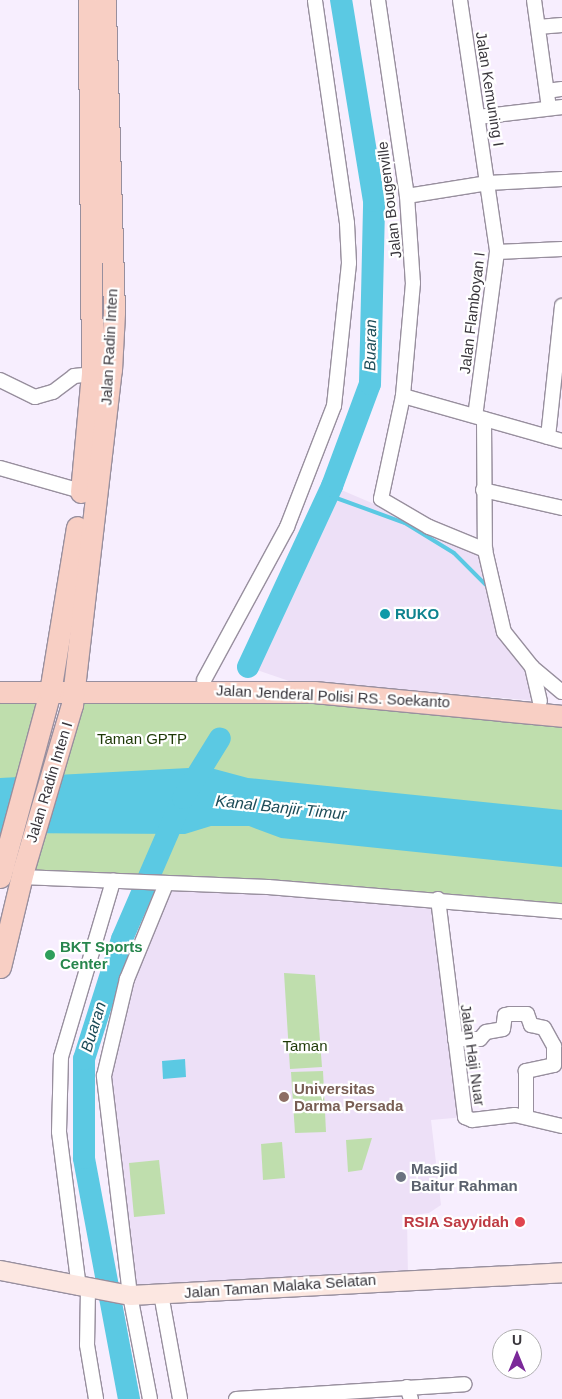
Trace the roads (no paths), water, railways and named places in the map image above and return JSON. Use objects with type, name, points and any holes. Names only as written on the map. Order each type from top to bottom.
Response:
[{"type":"main road","name":"Jalan Radin Inten","points":[[49,694],[81,491],[92,374],[89,0]]},
{"type":"main road","name":"Jalan Radin Inten","points":[[72,696],[113,330],[105,0]]},
{"type":"main road","points":[[0,679],[49,694]]},
{"type":"main road","name":"Jalan Jenderal Polisi RS. Soekanto","points":[[72,696],[212,683]]},
{"type":"main road","name":"Jalan Jenderal Polisi RS. Soekanto","points":[[72,696],[104,691],[212,683],[500,698],[540,696],[562,704]]},
{"type":"main road","name":"Jalan Jenderal Polisi RS. Soekanto","points":[[284,686],[475,704],[562,716]]},
{"type":"main road","points":[[10,691],[72,696]]},
{"type":"main road","name":"Jalan Radin Inten I","points":[[12,873],[36,739],[49,694]]},
{"type":"main road","name":"Jalan Radin Inten I","points":[[12,873],[62,740],[72,696]]},
{"type":"main road","points":[[0,967],[12,873]]},
{"type":"street","points":[[212,683],[287,527],[334,406],[349,263],[347,223],[315,0]]},
{"type":"street","name":"Jalan Bougenville","points":[[378,0],[407,196],[413,283],[404,396],[381,499],[429,527],[485,550]]},
{"type":"street","name":"Jalan Kemuning I","points":[[460,0],[488,183]]},
{"type":"street","points":[[478,117],[555,107],[547,92],[534,0]]},
{"type":"street","points":[[538,27],[562,25]]},
{"type":"street","points":[[547,92],[562,90]]},
{"type":"street","points":[[407,196],[488,183],[562,179]]},
{"type":"street","name":"Jalan Flamboyan I","points":[[488,183],[497,252],[480,418],[485,550],[504,632],[532,667]]},
{"type":"street","points":[[497,252],[562,249]]},
{"type":"street","points":[[548,437],[562,306]]},
{"type":"street","points":[[0,380],[35,397],[53,392],[74,376],[92,374]]},
{"type":"street","points":[[404,396],[562,441]]},
{"type":"street","points":[[0,468],[81,491]]},
{"type":"street","points":[[483,490],[562,508]]},
{"type":"street","points":[[532,667],[562,693]]},
{"type":"street","points":[[532,667],[540,696],[562,693]]},
{"type":"street","points":[[12,873],[160,884],[438,899],[562,911]]},
{"type":"street","points":[[96,1399],[87,1345],[86,1289],[59,1132],[61,1057],[120,881]]},
{"type":"street","points":[[150,1399],[124,1294],[104,1076],[128,979],[160,884]]},
{"type":"street","name":"Jalan Haji Nuar","points":[[438,899],[467,1119],[526,1117],[562,1126]]},
{"type":"street","points":[[455,1039],[480,1039],[486,1032],[503,1029],[506,1015],[528,1014],[531,1025],[544,1028],[552,1043],[555,1063],[525,1073],[526,1117]]},
{"type":"street","name":"Jalan Taman Malaka Selatan","points":[[0,1270],[86,1289],[124,1294],[161,1294],[503,1272],[562,1272]]},
{"type":"street","points":[[161,1294],[180,1399]]},
{"type":"street","points":[[236,1399],[409,1393],[466,1384]]},
{"type":"water","name":"Kanal Banjir Timur","points":[[207,767],[248,778],[562,810],[562,867],[281,838],[249,826],[211,826],[185,834],[0,833],[0,778]]},
{"type":"water","points":[[185,1059],[186,1077],[163,1079],[162,1061]]},
{"type":"waterway","name":"Buaran","points":[[248,667],[332,486],[370,384],[374,201],[341,0]]},
{"type":"waterway","points":[[328,495],[405,523],[454,553],[486,585]]},
{"type":"waterway","name":"Buaran","points":[[129,1399],[84,1158],[84,1059],[122,939],[183,798],[220,738]]},
{"type":"place","name":"RUKO","points":[[385,614]]},
{"type":"place","name":"BKT Sports Center","points":[[50,955]]},
{"type":"place","name":"Universitas Darma Persada","points":[[284,1097]]},
{"type":"place","name":"Masjid Baitur Rahman","points":[[401,1177]]},
{"type":"place","name":"RSIA Sayyidah","points":[[520,1222]]},
{"type":"park label","name":"Taman GPTP","points":[[142,739]]},
{"type":"park label","name":"Taman","points":[[305,1046]]}]
